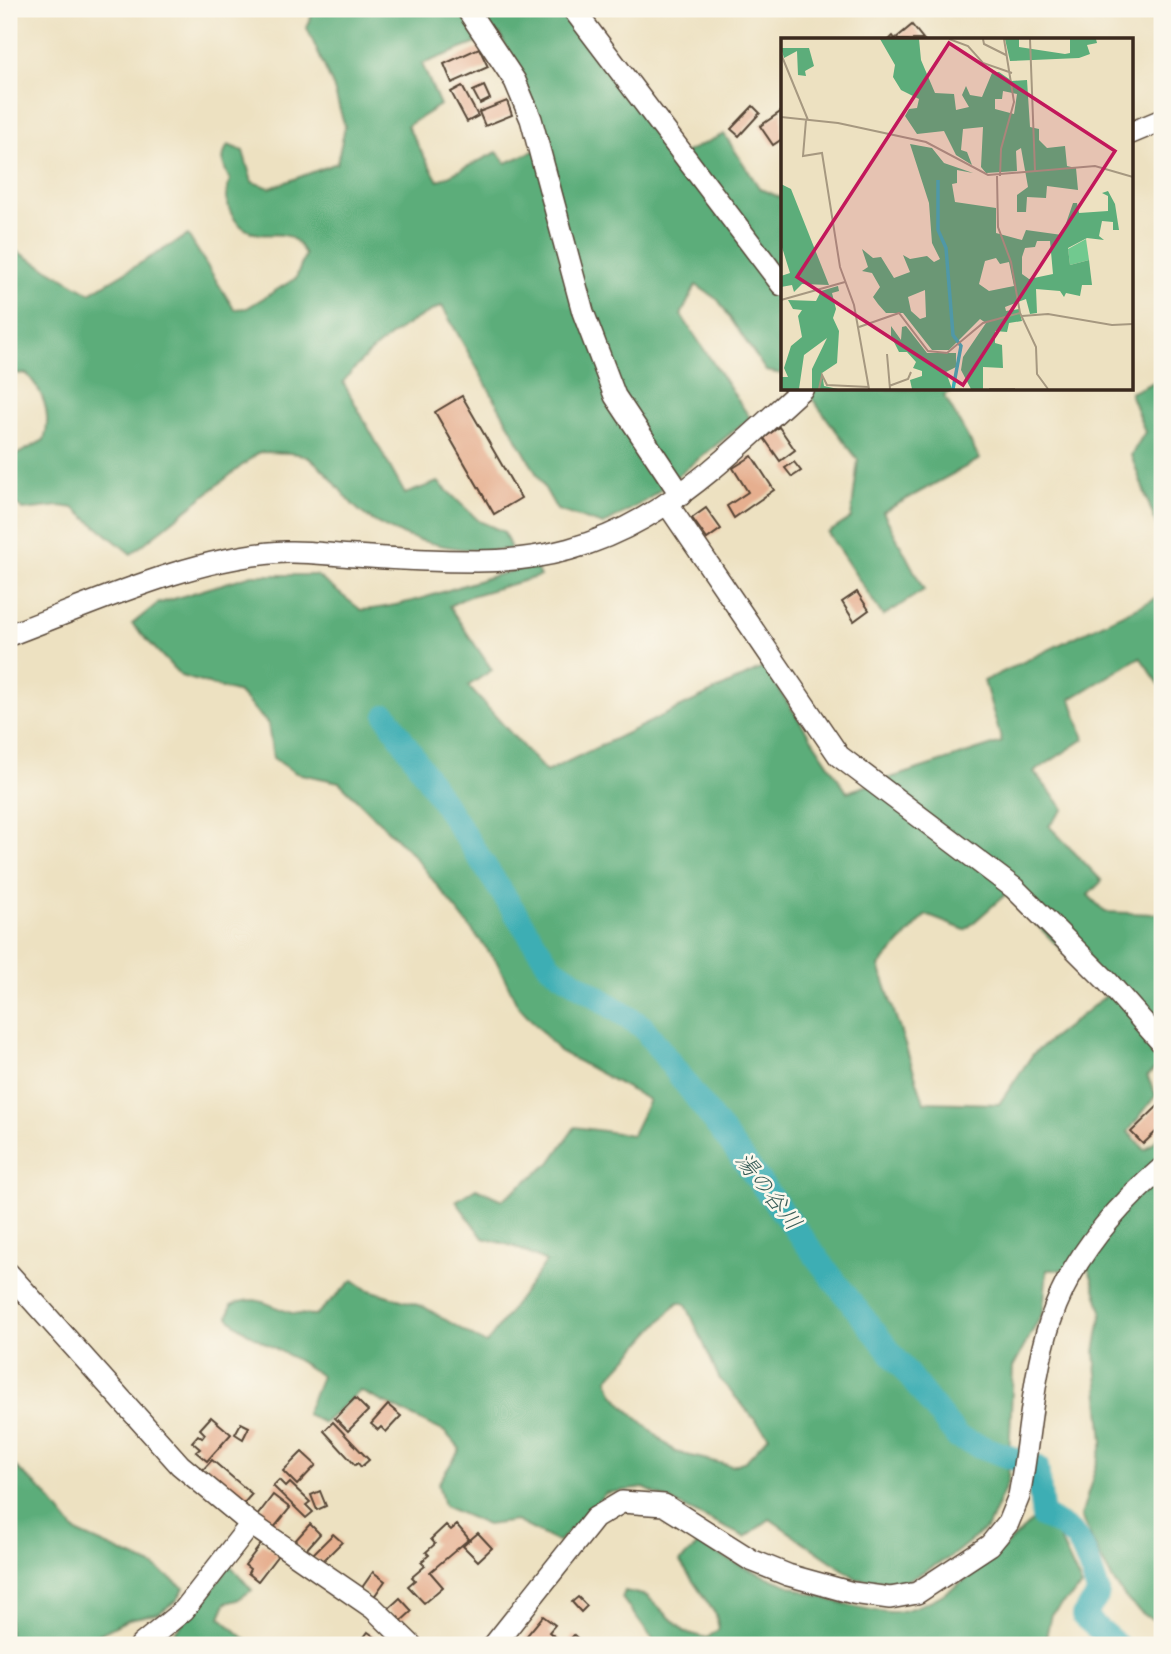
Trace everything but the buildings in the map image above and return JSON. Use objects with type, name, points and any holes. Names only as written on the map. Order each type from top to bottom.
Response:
[{"type":"street","points":[[467,9],[515,81],[531,119],[583,312],[615,396],[675,500],[839,756],[1014,888],[1108,982],[1162,1043]]},
{"type":"street","points":[[573,9],[781,284]]},
{"type":"street","points":[[1132,133],[1162,120]]},
{"type":"street","points":[[9,635],[206,564],[286,552],[399,559],[520,559],[568,550],[621,530],[675,500],[801,390]]},
{"type":"street","points":[[494,1645],[595,1518],[622,1502],[664,1506],[751,1560],[788,1574],[853,1593],[890,1598],[917,1593],[990,1545],[1008,1523],[1023,1478],[1050,1322],[1069,1280],[1123,1201],[1162,1168]]},
{"type":"street","points":[[9,1274],[180,1465],[251,1524],[373,1608],[411,1645]]},
{"type":"street","points":[[141,1645],[184,1610],[251,1524]]},
{"type":"green space","points":[[314,9],[567,9],[674,158],[724,134],[760,189],[781,198],[781,374],[766,371],[718,300],[696,285],[681,315],[750,418],[647,500],[603,525],[557,510],[442,306],[414,320],[388,338],[343,382],[405,494],[438,482],[479,521],[504,532],[511,549],[472,550],[451,547],[429,543],[388,528],[355,507],[314,461],[290,453],[259,452],[131,554],[74,508],[60,506],[23,510],[16,504],[12,457],[44,440],[47,413],[42,397],[27,374],[9,373],[9,247],[90,293],[188,235],[234,309],[247,308],[296,278],[305,255],[298,243],[291,238],[284,235],[259,234],[242,227],[236,221],[228,206],[230,180],[223,158],[226,150],[228,145],[243,151],[252,182],[270,188],[337,163],[345,127],[333,86],[307,28]],"holes":[[[500,34],[552,143],[506,163],[497,152],[438,181],[407,126],[440,105],[422,64]]]},
{"type":"green space","points":[[1154,382],[1162,391],[1162,540],[1131,455],[1145,432],[1130,393]]},
{"type":"green space","points":[[806,390],[952,390],[944,395],[980,459],[883,512],[924,590],[883,616],[828,533],[851,518],[858,460]]},
{"type":"green space","points":[[535,566],[540,576],[467,597],[449,606],[492,670],[468,686],[546,772],[764,667],[847,792],[1002,742],[984,681],[1162,595],[1162,688],[1140,657],[1071,699],[1084,739],[1034,772],[1064,809],[1049,826],[1102,881],[1088,895],[1105,912],[1155,914],[1162,909],[1162,1063],[1147,1076],[1156,1095],[1128,1132],[1145,1150],[1162,1135],[1162,1279],[1159,1280],[1162,1286],[1162,1623],[1133,1606],[1122,1594],[1103,1563],[1081,1517],[1103,1442],[1095,1352],[1102,1311],[1089,1269],[1047,1270],[1043,1312],[1013,1367],[1008,1481],[988,1527],[949,1558],[904,1582],[857,1579],[770,1519],[745,1537],[644,1488],[606,1493],[558,1542],[516,1521],[487,1525],[444,1506],[438,1484],[460,1449],[445,1432],[360,1391],[324,1423],[306,1414],[321,1376],[250,1334],[228,1317],[231,1305],[249,1300],[263,1302],[292,1313],[316,1315],[353,1280],[366,1289],[424,1307],[486,1344],[546,1262],[513,1246],[483,1238],[456,1201],[476,1188],[502,1200],[550,1163],[575,1127],[632,1135],[649,1100],[559,1051],[517,1004],[497,962],[414,856],[339,782],[296,773],[273,758],[268,724],[239,693],[181,676],[132,624],[157,604],[252,575],[316,575],[361,610],[405,603]],"holes":[[[1006,894],[1107,995],[1033,1054],[999,1104],[924,1102],[879,966],[926,915],[965,930]],[[678,1302],[686,1304],[719,1378],[769,1436],[746,1461],[732,1466],[675,1452],[613,1393],[608,1379]]]},
{"type":"green space","points":[[9,1461],[44,1492],[76,1532],[155,1567],[184,1588],[177,1600],[159,1613],[129,1619],[78,1645],[9,1645]]},
{"type":"green space","points":[[1035,1518],[1056,1531],[1082,1587],[1051,1614],[1045,1642],[1052,1645],[657,1645],[622,1598],[625,1591],[647,1596],[685,1632],[707,1638],[719,1629],[716,1615],[680,1562],[698,1544],[766,1576],[818,1596],[868,1609],[903,1611],[933,1599],[970,1577]]},
{"type":"green space","points":[[230,1565],[252,1590],[237,1600],[226,1603],[220,1617],[252,1645],[162,1645],[205,1600]]},
{"type":"waterway","name":"湯の谷川","points":[[387,716],[550,966],[643,1027],[836,1283],[958,1438],[1037,1467],[1043,1517],[1057,1523],[1075,1537],[1086,1555],[1098,1591],[1097,1597],[1083,1616],[1117,1645]]}]
